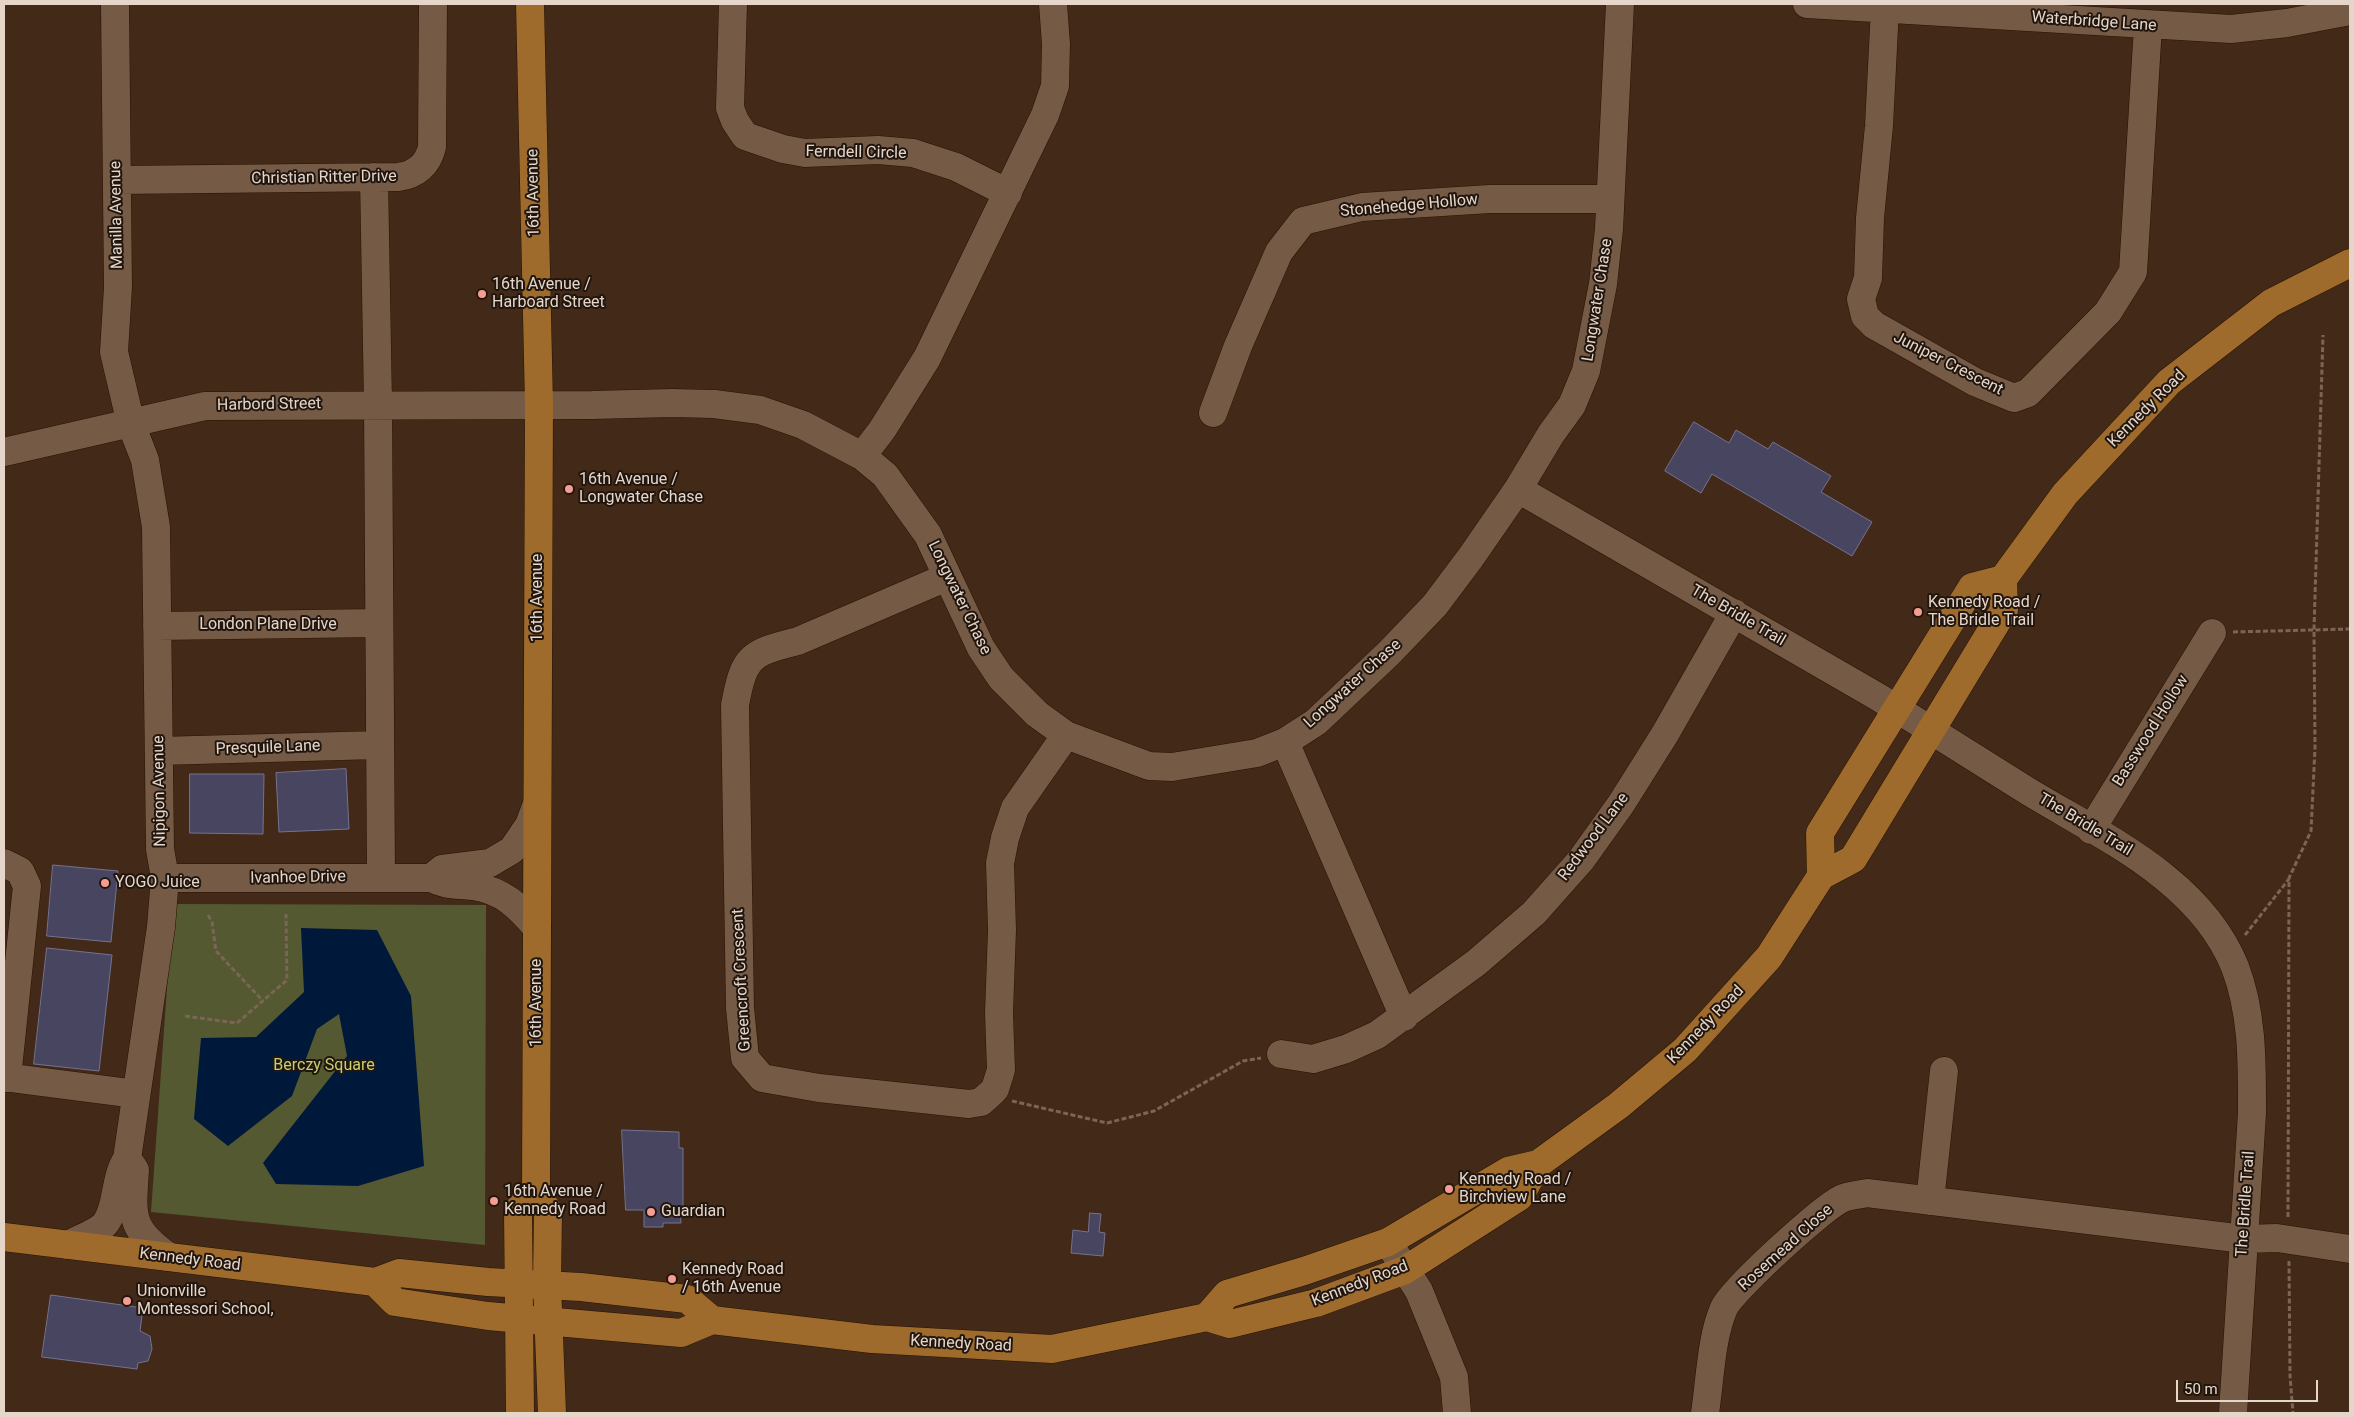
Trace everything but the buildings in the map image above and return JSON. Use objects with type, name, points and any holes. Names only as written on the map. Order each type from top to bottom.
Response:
[{"type":"main road","name":"16th Avenue","points":[[530,4],[539,404],[536,1192],[548,1212],[547,1284],[552,1413]]},
{"type":"main road","name":"Kennedy Road","points":[[376,1282],[395,1302],[549,1323],[681,1333],[712,1320],[872,1339],[1052,1349],[1207,1317],[1230,1324],[1316,1303],[1405,1270],[1519,1196],[1538,1164],[1618,1106],[1685,1050],[1769,957],[1821,876],[1853,858],[2004,610],[2002,579],[2066,494],[2169,382],[2271,303],[2350,263]]},
{"type":"main road","points":[[1821,876],[1820,833],[1972,587],[2002,579]]},
{"type":"main road","name":"Kennedy Road","points":[[1207,1317],[1228,1294],[1304,1271],[1388,1242],[1508,1171],[1538,1164]]},
{"type":"main road","points":[[520,1413],[518,1210],[536,1192]]},
{"type":"main road","name":"Kennedy Road","points":[[4,1238],[376,1282],[399,1273],[488,1282],[547,1284],[688,1300],[712,1320]]},
{"type":"street","name":"Manilla Avenue","points":[[115,4],[118,287],[114,352],[131,424]]},
{"type":"street","name":"Christian Ritter Drive","points":[[117,180],[398,177],[410,175],[423,166],[430,153],[434,4]]},
{"type":"street","name":"Ferndell Circle","points":[[733,4],[730,108],[735,121],[745,136],[783,149],[805,153],[878,150],[913,153],[956,167],[1008,193]]},
{"type":"street","points":[[862,456],[882,430],[927,358],[1045,115],[1055,86],[1056,44],[1053,4]]},
{"type":"street","name":"Longwater Chase","points":[[539,404],[714,404],[760,410],[803,425],[862,456],[885,476],[928,535],[981,648],[1001,678],[1037,714],[1066,736],[1148,766],[1172,767],[1257,753],[1285,742],[1316,722],[1350,691],[1435,605],[1518,489],[1551,434],[1572,405],[1586,371],[1600,307],[1609,229],[1620,4]]},
{"type":"street","name":"Waterbridge Lane","points":[[1806,4],[2148,26],[2231,29],[2287,23],[2350,11]]},
{"type":"street","name":"Juniper Crescent","points":[[1885,8],[1879,126],[1870,218],[1868,278],[1861,299],[1864,316],[1874,324],[1975,382],[2014,398],[2028,393],[2108,312],[2133,272],[2148,26]]},
{"type":"street","points":[[374,177],[378,404],[378,745],[381,877]]},
{"type":"street","name":"Stonehedge Hollow","points":[[1214,413],[1238,346],[1278,252],[1303,221],[1362,207],[1490,199],[1610,199]]},
{"type":"street","name":"Harbord Street","points":[[4,452],[205,406],[539,404]]},
{"type":"street","name":"Nipigon Avenue","points":[[68,1245],[104,1225],[109,1217],[119,1170],[127,1159],[161,927],[165,878],[160,849],[156,527],[145,460],[131,424]]},
{"type":"street","name":"The Bridle Trail","points":[[1518,489],[1897,709],[1931,732],[2091,830],[2124,846],[2181,892],[2220,938],[2229,955],[2243,993],[2250,1028],[2252,1068],[2252,1113],[2233,1413]]},
{"type":"street","name":"Greencroft Crescent","points":[[947,577],[798,641],[772,648],[754,657],[744,666],[735,704],[740,998],[743,1045],[745,1058],[751,1066],[762,1078],[772,1082],[969,1104],[981,1102],[990,1094]]},
{"type":"street","name":"Redwood Lane","points":[[1281,1054],[1313,1059],[1346,1049],[1377,1035],[1476,963],[1534,913],[1581,860],[1621,804],[1734,614]]},
{"type":"street","name":"London Plane Drive","points":[[157,626],[378,624]]},
{"type":"street","name":"Basswood Hollow","points":[[2091,830],[2212,633]]},
{"type":"street","points":[[990,1094],[994,1089],[1001,1070],[999,1012],[1002,930],[1000,863],[1015,808],[1066,736]]},
{"type":"street","points":[[1285,742],[1404,1017]]},
{"type":"street","name":"Presquile Lane","points":[[159,751],[378,745]]},
{"type":"street","name":"Ivanhoe Drive","points":[[431,878],[442,868],[490,863],[512,850],[529,825],[537,804]]},
{"type":"street","points":[[4,863],[20,871],[27,886],[5,1078],[136,1094]]},
{"type":"street","name":"Ivanhoe Drive","points":[[165,878],[431,878],[445,885],[473,886],[496,892],[516,903],[537,928]]},
{"type":"street","points":[[1930,1201],[1944,1071]]},
{"type":"street","name":"Nipigon Avenue","points":[[127,1159],[135,1170],[133,1205],[140,1233],[168,1257]]},
{"type":"street","name":"Rosemead Close","points":[[1705,1413],[1718,1326],[1725,1308],[1736,1290],[1821,1214],[1841,1199],[1867,1193],[2244,1239],[2277,1238],[2350,1249]]},
{"type":"street","points":[[1388,1242],[1419,1291],[1454,1377],[1457,1413]]},
{"type":"path","points":[[2229,955],[2289,878],[2311,831],[2315,748],[2314,630],[2323,335]]},
{"type":"path","points":[[2212,633],[2350,629]]},
{"type":"path","points":[[2289,878],[2288,1240],[2290,1376],[2293,1413]]},
{"type":"path","points":[[185,1016],[237,1024],[287,980],[286,914]]},
{"type":"path","points":[[208,915],[212,922],[216,951],[263,1001]]},
{"type":"path","points":[[990,1094],[1028,1106],[1107,1123],[1154,1111],[1242,1060],[1281,1054]]},
{"type":"green space","name":"Berczy Square","points":[[173,904],[486,905],[485,1245],[151,1212]]},
{"type":"water","points":[[301,928],[377,930],[411,996],[424,1166],[358,1186],[276,1184],[263,1163],[347,1056],[339,1014],[317,1029],[292,1096],[228,1146],[194,1119],[201,1038],[256,1037],[304,992]]},
{"type":"place","name":"16th Avenue / Harboard Street","points":[[482,294]]},
{"type":"place","name":"16th Avenue / Longwater Chase","points":[[569,489]]},
{"type":"place","name":"Kennedy Road / The Bridle Trail","points":[[1918,612]]},
{"type":"place","name":"YOGO Juice","points":[[105,883]]},
{"type":"place","name":"Kennedy Road / Birchview Lane","points":[[1449,1189]]},
{"type":"place","name":"16th Avenue / Kennedy Road","points":[[494,1201]]},
{"type":"place","name":"Guardian","points":[[651,1212]]},
{"type":"place","name":"Kennedy Road / 16th Avenue","points":[[672,1279]]},
{"type":"place","name":"Unionville Montessori School,","points":[[127,1301]]}]
